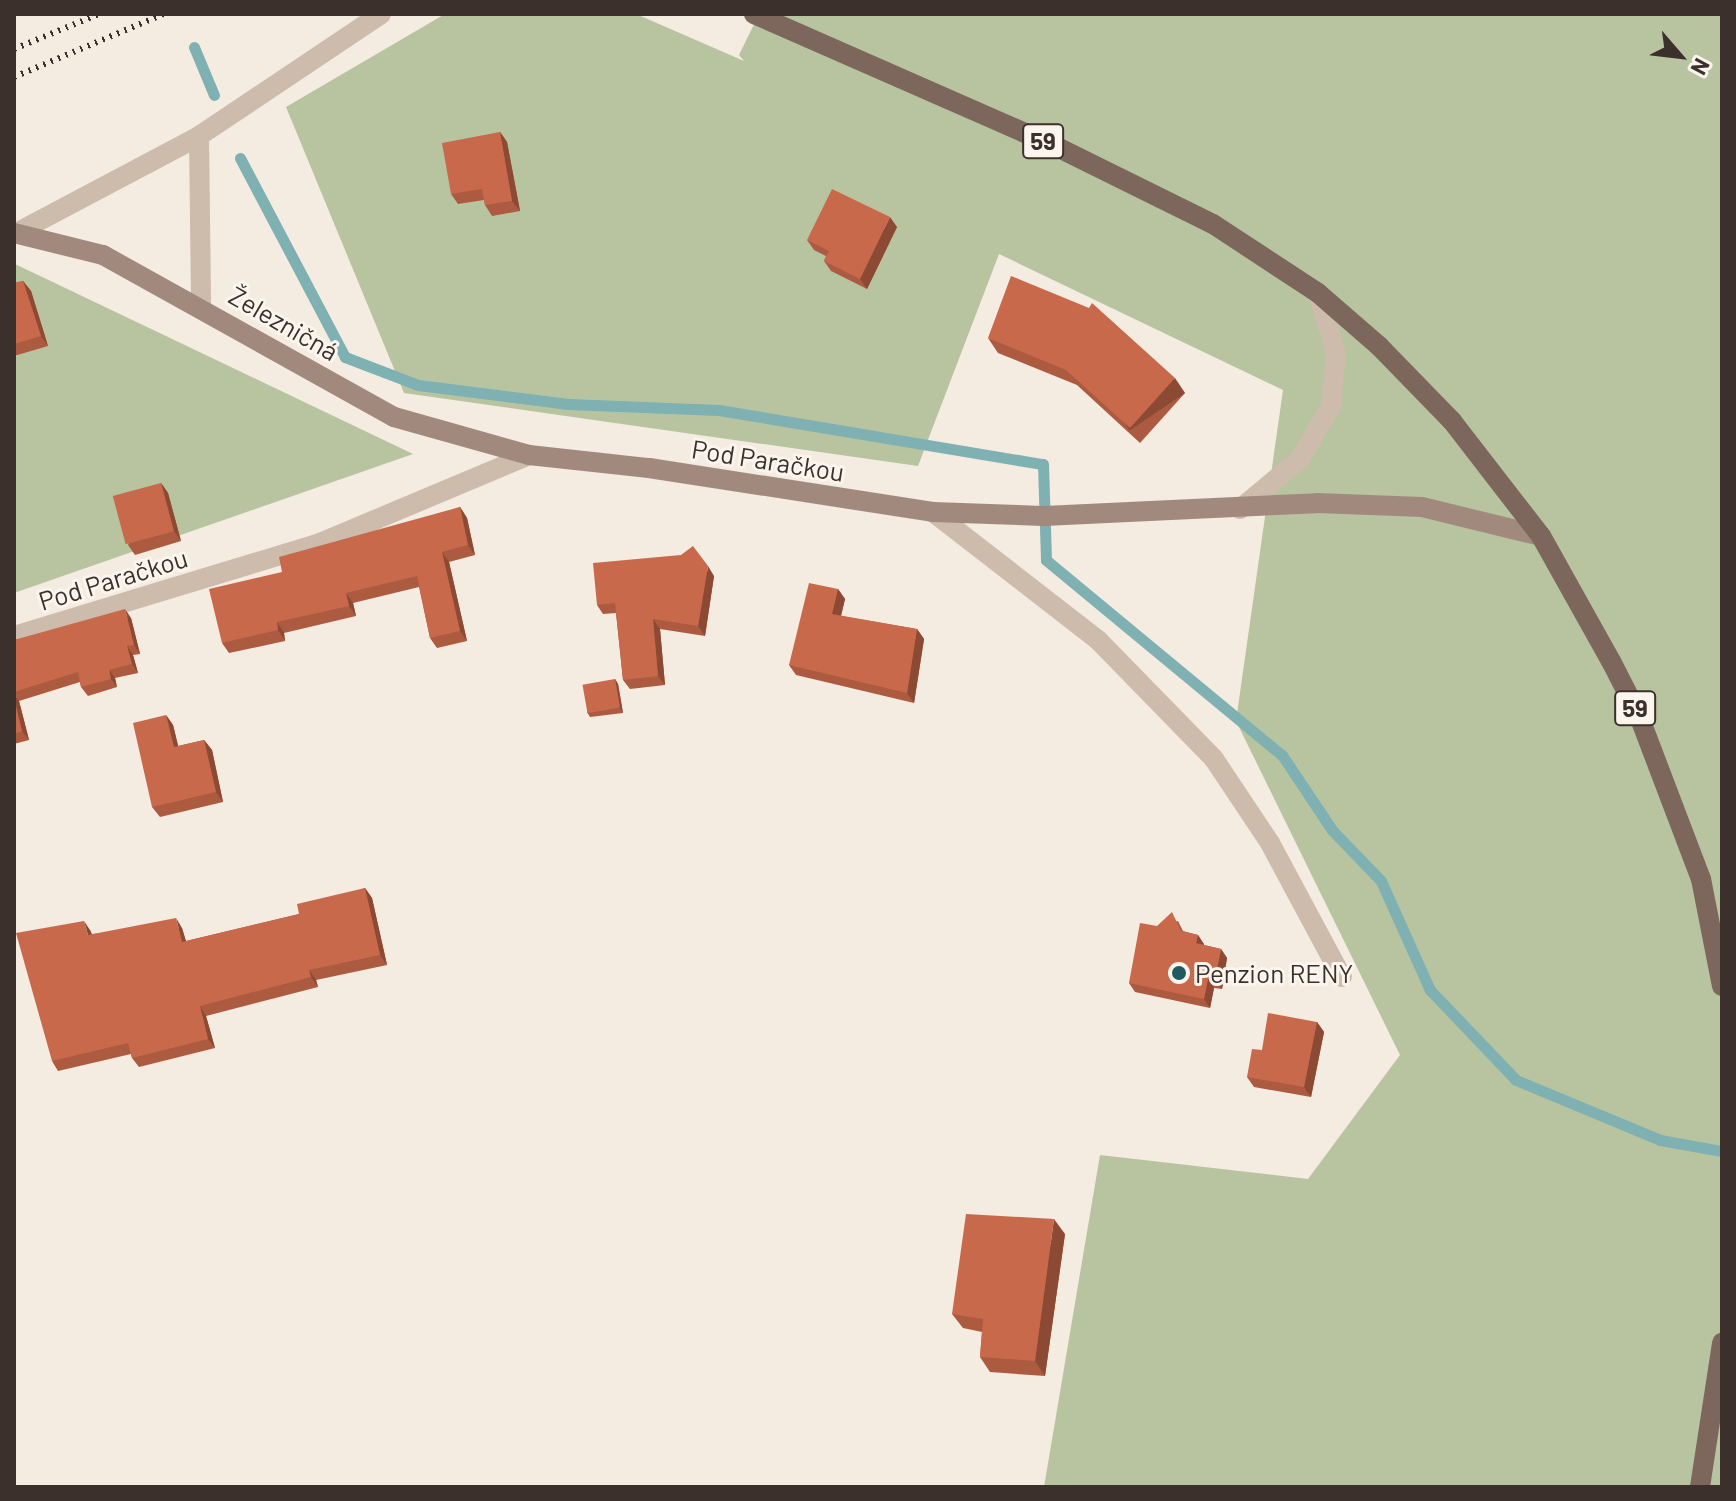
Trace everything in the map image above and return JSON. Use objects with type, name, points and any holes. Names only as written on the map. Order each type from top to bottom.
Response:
[{"type":"main road","name":"59","points":[[754,14],[1138,185],[1213,224],[1318,293],[1379,346],[1452,421],[1541,536],[1639,716],[1701,879],[1722,986]]},
{"type":"main road","points":[[1700,1487],[1722,1343]]},
{"type":"street","points":[[16,233],[199,136],[381,14]]},
{"type":"street","points":[[199,136],[201,305]]},
{"type":"street","name":"Železničná","points":[[16,233],[103,255],[201,305],[394,417],[529,455]]},
{"type":"street","points":[[1240,509],[1300,459],[1331,406],[1336,354],[1318,293]]},
{"type":"street","name":"Pod Paračkou","points":[[14,636],[320,543],[529,455],[649,468],[933,512],[1044,516],[1317,503],[1422,507],[1541,536]]},
{"type":"street","points":[[933,512],[1098,640],[1214,759],[1270,843],[1342,977]]},
{"type":"green space","points":[[445,14],[636,14],[744,61],[739,55],[759,14],[1722,14],[1722,1487],[1044,1487],[1100,1155],[1308,1179],[1400,1055],[1236,721],[1283,390],[999,254],[918,466],[404,393],[286,107]]},
{"type":"green space","points":[[15,264],[413,454],[14,593]]},
{"type":"building","points":[[500,132],[512,201],[485,205],[482,189],[451,194],[442,143]]},
{"type":"building","points":[[832,189],[890,217],[860,279],[824,261],[829,251],[807,240]]},
{"type":"building","points":[[1011,276],[1089,308],[1092,303],[1175,378],[1130,428],[1066,370],[988,338]]},
{"type":"building","points":[[23,281],[41,336],[14,344],[14,283]]},
{"type":"building","points":[[161,483],[174,531],[126,544],[113,496]]},
{"type":"building","points":[[460,507],[468,545],[442,552],[460,631],[430,638],[417,576],[346,593],[349,606],[277,622],[278,630],[222,643],[209,589],[282,572],[279,557]]},
{"type":"building","points":[[693,546],[708,566],[698,626],[653,619],[658,676],[623,680],[615,603],[597,605],[593,563],[681,555]]},
{"type":"building","points":[[809,583],[838,589],[832,614],[917,629],[907,693],[789,665]]},
{"type":"building","points":[[125,609],[134,645],[127,646],[132,664],[109,670],[111,679],[81,687],[78,672],[14,692],[14,640]]},
{"type":"building","points":[[615,679],[620,708],[588,713],[583,685]]},
{"type":"building","points":[[14,699],[22,731],[14,734]]},
{"type":"building","points":[[166,715],[174,747],[204,740],[216,792],[152,807],[133,723]]},
{"type":"building","points":[[365,888],[380,955],[309,970],[311,977],[200,1006],[208,1039],[132,1058],[128,1043],[52,1061],[16,933],[84,921],[88,935],[176,918],[182,942],[299,914],[297,904]]},
{"type":"building","points":[[1172,912],[1181,931],[1198,935],[1196,943],[1221,949],[1215,980],[1208,979],[1204,999],[1129,983],[1140,923],[1157,926]]},
{"type":"building","points":[[1268,1013],[1317,1022],[1304,1087],[1247,1077],[1252,1049],[1262,1050]]},
{"type":"building","points":[[966,1214],[1054,1219],[1035,1361],[980,1357],[983,1319],[952,1314]]},
{"type":"waterway","points":[[194,47],[214,95]]},
{"type":"waterway","points":[[240,158],[345,357],[418,385],[568,404],[719,410],[1043,464],[1046,560],[1282,755],[1332,830],[1381,881],[1430,990],[1516,1080],[1660,1140],[1722,1151]]},
{"type":"railway","points":[[14,49],[99,14]]},
{"type":"railway","points":[[14,77],[164,14]]},
{"type":"place","name":"Penzion RENY","points":[[1179,973]]}]
